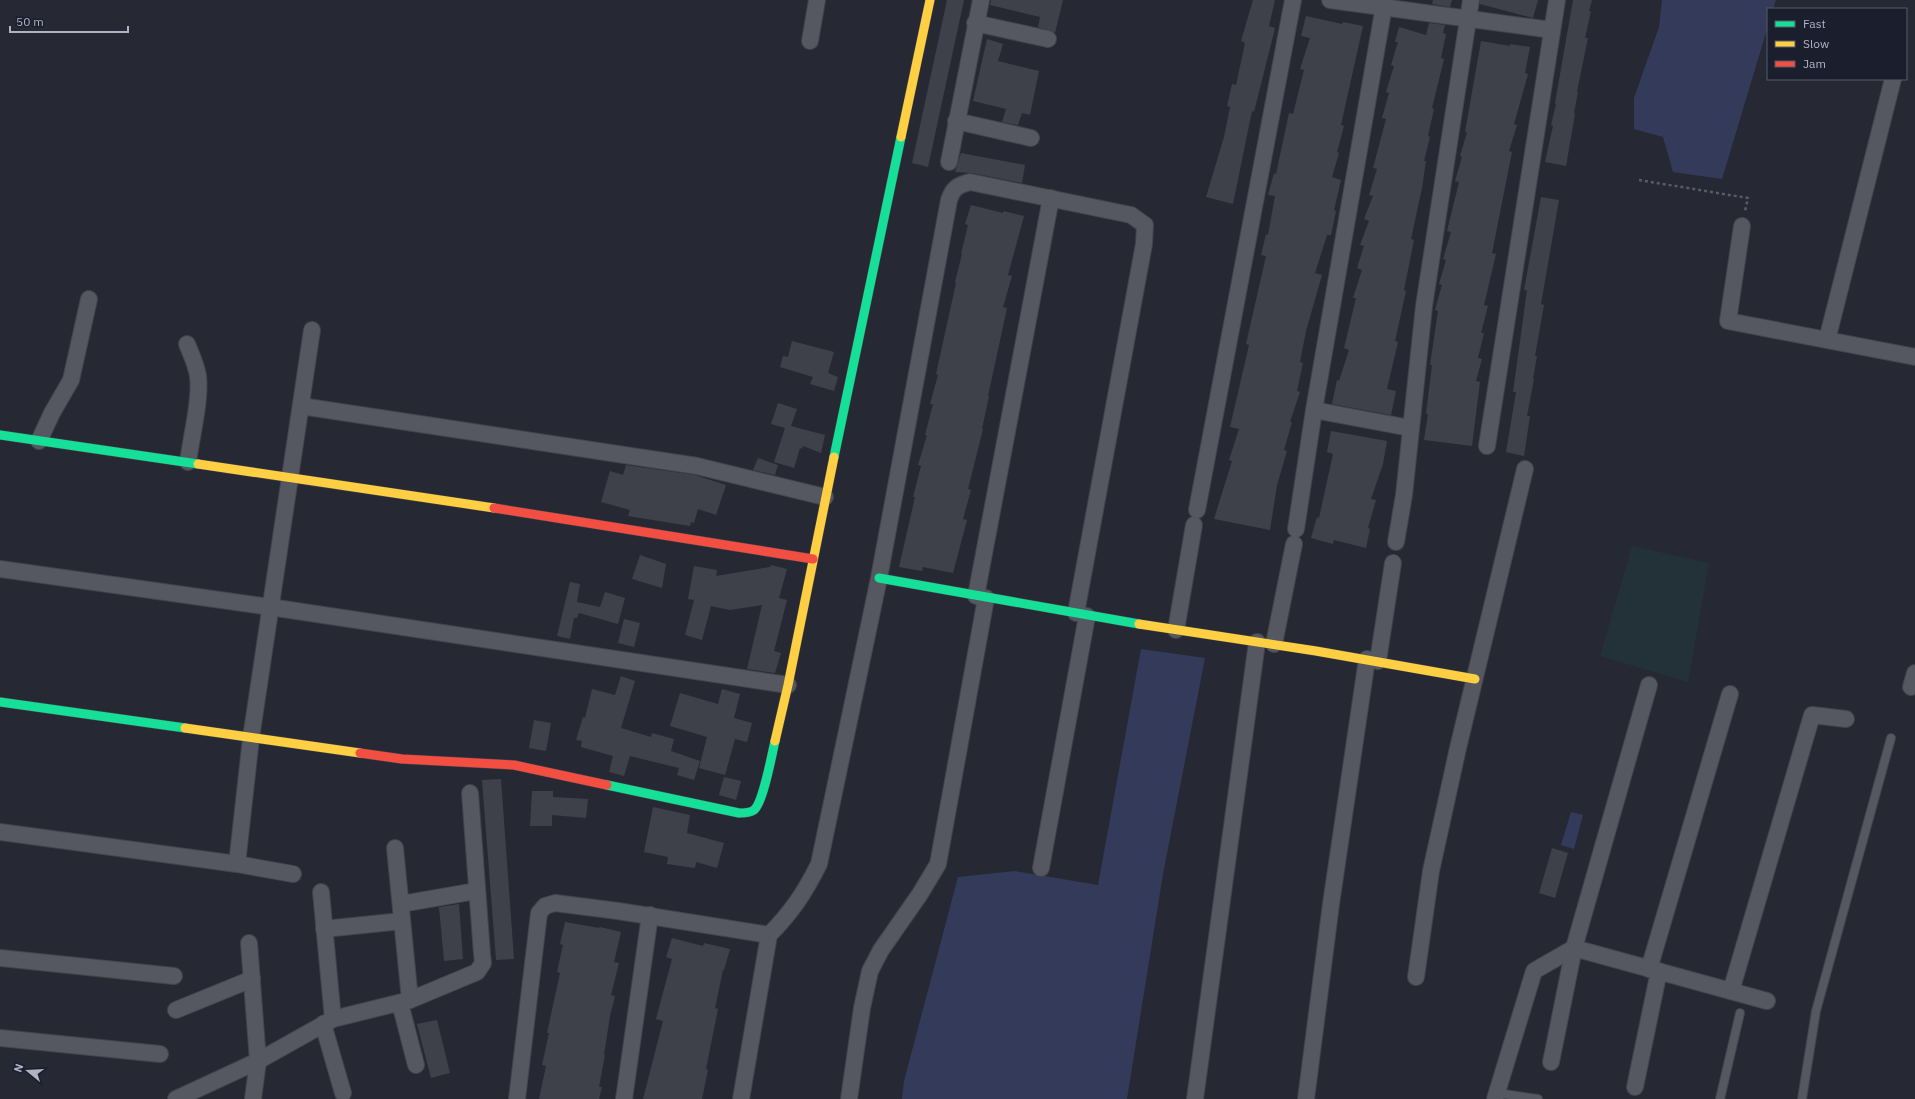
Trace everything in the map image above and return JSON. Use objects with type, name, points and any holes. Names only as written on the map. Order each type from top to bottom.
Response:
[{"type":"street","points":[[810,41],[817,0]]},
{"type":"street","points":[[0,702],[402,759],[514,764],[749,814],[759,805],[788,685],[825,497],[930,0]]},
{"type":"street","points":[[949,162],[980,0]]},
{"type":"street","points":[[1176,630],[1292,0]]},
{"type":"street","points":[[1330,0],[1385,4],[1468,20],[1552,30]]},
{"type":"street","points":[[1396,542],[1404,495],[1424,306],[1471,0]]},
{"type":"street","points":[[1487,446],[1557,0]]},
{"type":"street","points":[[1274,644],[1295,536],[1314,410],[1385,4]]},
{"type":"street","points":[[976,23],[1048,39]]},
{"type":"street","points":[[1827,340],[1893,80]]},
{"type":"street","points":[[956,120],[1032,138]]},
{"type":"street","points":[[741,1099],[769,934],[788,915],[806,890],[819,864],[879,578],[952,192],[960,184],[970,182],[1131,215],[1145,225],[1041,868]]},
{"type":"street","points":[[848,1099],[862,1008],[870,971],[881,950],[920,894],[938,864],[981,597],[1051,198]]},
{"type":"street","points":[[1742,226],[1728,321],[1915,357]]},
{"type":"street","points":[[39,441],[52,413],[71,380],[89,299]]},
{"type":"street","points":[[238,864],[251,738],[312,330]]},
{"type":"street","points":[[187,344],[193,358],[198,377],[197,397],[188,462]]},
{"type":"street","points":[[301,406],[697,466],[825,497]]},
{"type":"street","points":[[1314,410],[1410,428]]},
{"type":"street","points":[[0,435],[188,462],[289,479],[588,522],[813,559]]},
{"type":"street","points":[[1416,977],[1431,871],[1458,748],[1524,469]]},
{"type":"street","points":[[1306,1099],[1331,904],[1372,660],[1393,563]]},
{"type":"street","points":[[0,568],[788,685]]},
{"type":"street","points":[[879,578],[1081,615],[1274,644],[1475,679]]},
{"type":"street","points":[[1195,1099],[1257,642]]},
{"type":"street","points":[[1551,1062],[1574,948],[1649,685]]},
{"type":"street","points":[[1635,1087],[1654,970],[1730,694]]},
{"type":"street","points":[[1731,991],[1812,715],[1846,719]]},
{"type":"street","points":[[176,1099],[258,1061],[328,1022],[405,1002],[470,975],[481,968],[482,954],[476,891],[470,793]]},
{"type":"street","points":[[0,832],[238,864],[293,874]]},
{"type":"street","points":[[395,848],[402,921],[405,1002],[416,1065]]},
{"type":"street","points":[[400,904],[476,891]]},
{"type":"street","points":[[322,892],[328,1022],[343,1093]]},
{"type":"street","points":[[516,1099],[539,913],[541,908],[555,903],[650,915],[769,934]]},
{"type":"street","points":[[624,1099],[650,915]]},
{"type":"street","points":[[324,929],[402,921]]},
{"type":"street","points":[[250,943],[258,1061],[253,1099]]},
{"type":"street","points":[[1496,1096],[1534,971],[1574,948],[1767,1001]]},
{"type":"street","points":[[0,958],[174,976]]},
{"type":"street","points":[[176,1010],[252,979]]},
{"type":"street","points":[[0,1038],[160,1054]]},
{"type":"lane","points":[[1802,1099],[1816,1011],[1891,738]]},
{"type":"lane","points":[[1720,1099],[1740,1013]]},
{"type":"lane","points":[[1496,1096],[1538,1099]]},
{"type":"path","points":[[1639,180],[1748,198],[1742,226]]},
{"type":"shaded area","points":[[1632,546],[1709,563],[1688,682],[1600,656]]},
{"type":"water","points":[[1662,0],[1776,0],[1773,8],[1767,8],[1767,29],[1722,179],[1673,172],[1663,137],[1634,129],[1634,98],[1659,27]]},
{"type":"water","points":[[1141,649],[1205,658],[1163,874],[1127,1099],[902,1099],[904,1081],[958,877],[1015,871],[1098,885]]},
{"type":"water","points":[[1571,812],[1583,815],[1574,849],[1561,845]]},
{"type":"building","points":[[947,0],[964,0],[928,167],[912,163]]},
{"type":"building","points":[[991,0],[1063,0],[1055,33],[1038,27],[1040,17],[990,5]]},
{"type":"building","points":[[1253,0],[1275,0],[1269,26],[1275,28],[1254,112],[1252,111],[1233,204],[1206,197],[1224,137],[1230,107],[1227,106],[1232,84],[1236,85],[1245,43],[1241,41]]},
{"type":"building","points":[[1433,0],[1452,0],[1450,7],[1432,4]]},
{"type":"building","points":[[1480,0],[1538,0],[1533,18],[1480,4]]},
{"type":"building","points":[[1573,0],[1592,0],[1585,38],[1588,38],[1577,91],[1575,114],[1566,166],[1545,162],[1553,126],[1551,125],[1556,104]]},
{"type":"building","points":[[1306,16],[1342,24],[1343,22],[1363,26],[1341,125],[1344,126],[1337,152],[1339,153],[1332,177],[1341,180],[1334,210],[1336,211],[1331,235],[1327,235],[1315,273],[1322,275],[1306,331],[1300,362],[1303,363],[1297,391],[1300,392],[1290,422],[1292,422],[1284,450],[1287,451],[1277,485],[1270,530],[1214,519],[1232,461],[1229,460],[1239,429],[1230,427],[1249,345],[1246,344],[1266,256],[1261,255],[1266,234],[1268,235],[1275,196],[1268,195],[1274,173],[1276,174],[1289,113],[1293,114],[1304,70],[1300,69],[1310,38],[1301,36]]},
{"type":"building","points":[[1429,23],[1445,25],[1443,33],[1446,34],[1441,58],[1444,59],[1432,108],[1434,109],[1428,136],[1430,137],[1424,161],[1426,161],[1422,188],[1411,239],[1414,240],[1404,290],[1406,291],[1395,341],[1398,342],[1387,389],[1396,391],[1391,415],[1332,404],[1337,380],[1339,381],[1349,350],[1344,348],[1356,298],[1353,298],[1362,270],[1357,268],[1364,246],[1360,245],[1369,221],[1364,219],[1373,196],[1369,195],[1377,169],[1373,168],[1386,119],[1382,118],[1389,93],[1386,92],[1394,66],[1391,65],[1398,42],[1395,42],[1399,27],[1426,35]]},
{"type":"building","points":[[987,39],[1003,44],[998,61],[1039,71],[1030,115],[1022,113],[1018,125],[1002,122],[1006,109],[973,101]]},
{"type":"building","points":[[1481,41],[1510,46],[1510,44],[1530,47],[1525,73],[1528,74],[1514,124],[1517,125],[1509,151],[1512,152],[1492,253],[1496,254],[1484,305],[1488,306],[1481,333],[1484,333],[1478,358],[1482,359],[1476,381],[1480,382],[1472,446],[1424,440],[1428,414],[1426,414],[1432,365],[1430,365],[1438,311],[1435,310],[1442,285],[1439,284],[1446,260],[1443,259],[1451,232],[1447,231],[1459,182],[1455,181],[1467,132],[1465,132]]},
{"type":"building","points":[[961,153],[1025,165],[1022,183],[972,173],[955,172]]},
{"type":"building","points":[[1541,197],[1559,200],[1541,304],[1544,305],[1535,356],[1537,356],[1534,379],[1527,416],[1530,416],[1524,456],[1506,452],[1516,392],[1513,392],[1527,290],[1524,290]]},
{"type":"building","points":[[971,205],[1003,213],[1003,211],[1024,216],[1008,275],[1012,276],[1003,307],[1007,308],[988,396],[983,429],[968,489],[971,490],[963,519],[967,520],[953,573],[923,567],[922,571],[899,567],[915,497],[913,497],[921,466],[918,465],[927,435],[925,435],[933,404],[930,404],[938,375],[936,374],[968,225],[965,224]]},
{"type":"building","points":[[792,341],[834,352],[828,373],[838,377],[834,391],[810,384],[813,377],[780,367],[783,356],[788,357]]},
{"type":"building","points":[[778,403],[797,409],[791,426],[825,435],[821,453],[803,446],[802,449],[800,448],[794,468],[774,462],[785,428],[771,424]]},
{"type":"building","points":[[1331,431],[1387,441],[1383,464],[1371,499],[1376,500],[1368,528],[1370,529],[1366,548],[1334,540],[1333,544],[1311,538],[1317,517],[1319,518],[1333,454],[1327,452]]},
{"type":"building","points":[[758,458],[778,465],[775,475],[753,470]]},
{"type":"building","points":[[626,465],[695,475],[726,485],[716,515],[698,509],[694,523],[691,522],[690,526],[628,516],[630,510],[601,502],[610,471],[623,475]]},
{"type":"building","points":[[640,555],[666,564],[662,588],[632,579]]},
{"type":"building","points":[[771,565],[787,569],[779,598],[787,600],[774,651],[781,653],[775,673],[747,669],[762,605],[730,610],[711,606],[702,640],[685,635],[694,600],[688,599],[694,566],[717,570],[716,576],[770,567]]},
{"type":"building","points":[[570,582],[580,584],[577,602],[600,607],[605,592],[625,598],[618,624],[579,613],[577,618],[574,618],[570,639],[557,636]]},
{"type":"building","points":[[624,619],[640,623],[634,647],[618,643]]},
{"type":"building","points":[[621,676],[635,681],[621,728],[651,737],[652,733],[674,739],[671,751],[700,761],[694,780],[677,775],[679,768],[630,756],[624,776],[609,772],[613,756],[581,747],[582,741],[576,740],[583,717],[585,718],[592,689],[615,695]]},
{"type":"building","points":[[722,689],[740,694],[734,718],[752,723],[747,742],[735,739],[725,775],[699,768],[707,737],[670,726],[680,693],[718,704]]},
{"type":"building","points":[[534,720],[551,723],[546,751],[529,748]]},
{"type":"building","points":[[724,777],[741,781],[736,800],[719,795]]},
{"type":"building","points":[[501,779],[514,959],[496,960],[482,780]]},
{"type":"building","points":[[532,791],[553,791],[553,797],[588,799],[586,818],[552,815],[552,826],[530,826]]},
{"type":"building","points":[[653,807],[690,815],[687,833],[724,843],[717,868],[696,862],[695,868],[667,864],[668,857],[644,852]]},
{"type":"building","points":[[1552,848],[1568,853],[1555,898],[1539,893]]},
{"type":"building","points":[[459,904],[463,959],[444,961],[439,907]]},
{"type":"building","points":[[565,922],[600,927],[621,932],[614,962],[619,963],[611,995],[615,996],[610,1016],[599,1087],[602,1087],[599,1099],[539,1099],[546,1066],[542,1065],[549,1033],[547,1033],[560,973],[557,972],[563,945],[560,944]]},
{"type":"building","points":[[672,938],[703,946],[704,943],[730,949],[723,970],[715,1008],[718,1009],[706,1069],[708,1070],[702,1099],[643,1099],[663,1021],[656,1019],[672,959],[666,957]]},
{"type":"building","points":[[437,1020],[450,1073],[431,1078],[417,1024]]},
{"type":"traffic: fast","points":[[834,457],[901,137]]},
{"type":"traffic: fast","points":[[0,435],[198,464]]},
{"type":"traffic: fast","points":[[879,578],[1139,624]]},
{"type":"traffic: fast","points":[[0,702],[185,728]]},
{"type":"traffic: fast","points":[[607,785],[739,813],[749,812],[754,810],[761,798],[775,741]]},
{"type":"traffic: slow","points":[[901,137],[930,0]]},
{"type":"traffic: slow","points":[[775,741],[788,685],[834,457]]},
{"type":"traffic: slow","points":[[198,464],[494,508]]},
{"type":"traffic: slow","points":[[1139,624],[1316,651],[1475,679]]},
{"type":"traffic: slow","points":[[185,728],[360,753]]},
{"type":"traffic: jam","points":[[494,508],[813,559]]},
{"type":"traffic: jam","points":[[360,753],[402,759],[514,765],[607,785]]}]
